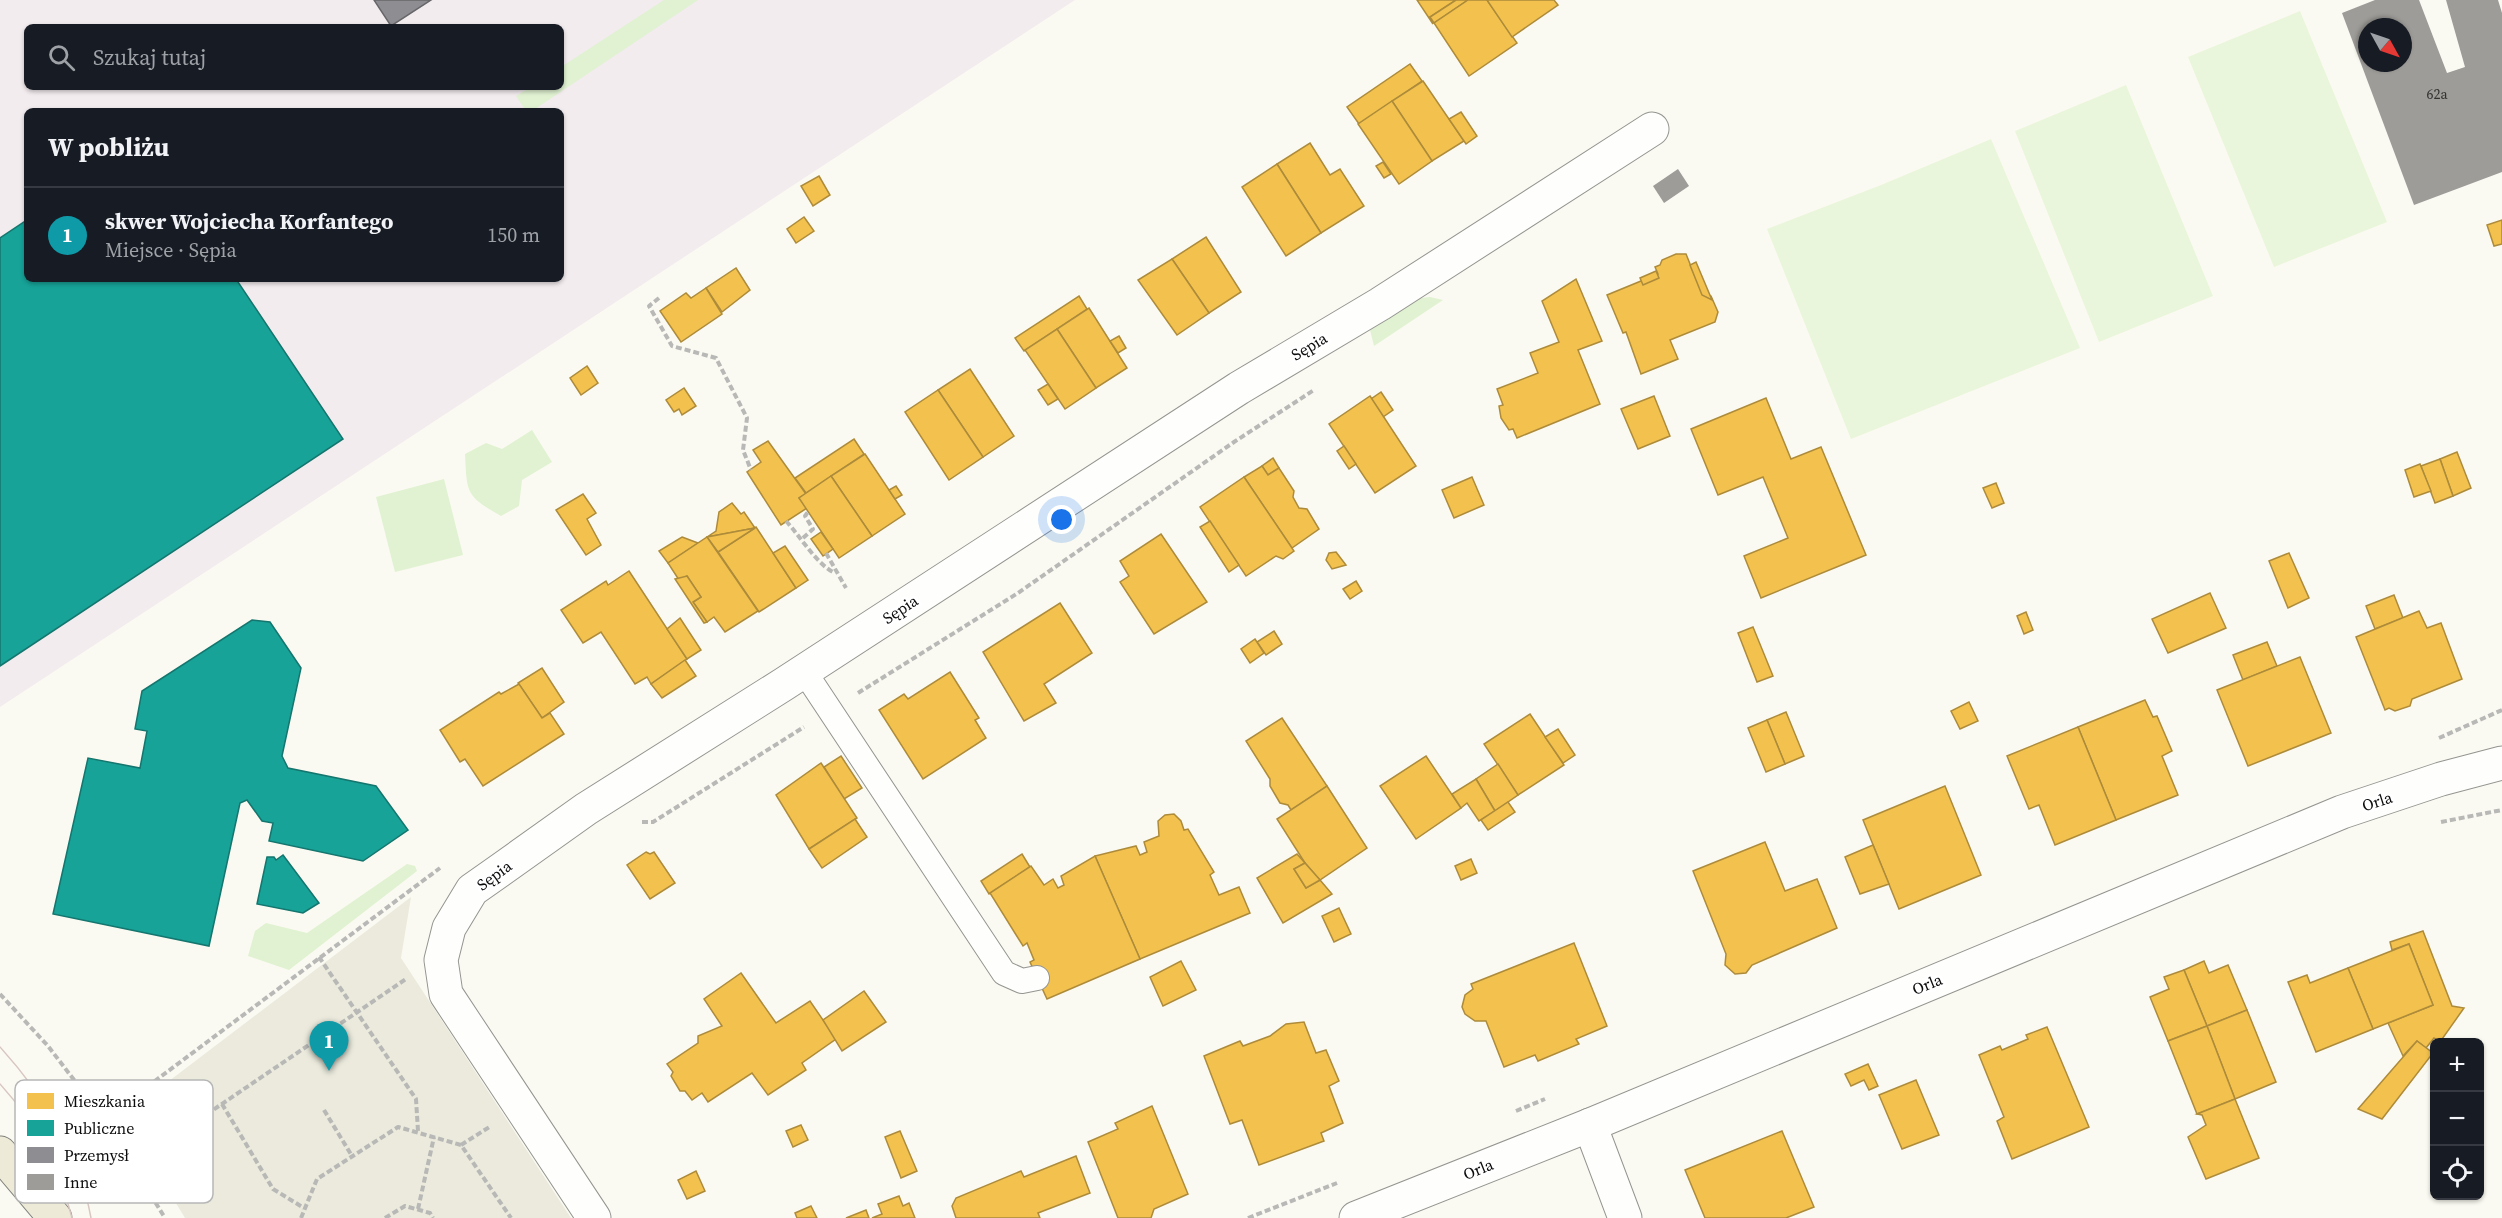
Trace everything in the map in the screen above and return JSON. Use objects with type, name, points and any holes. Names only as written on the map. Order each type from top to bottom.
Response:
[{"type":"main road","points":[[0,1154],[15,1171]]},
{"type":"main road","points":[[42,1203],[55,1218]]},
{"type":"street","name":"Sępia","points":[[594,1218],[446,994],[441,960],[449,928],[472,890],[586,809],[804,671],[1239,388],[1380,304],[1653,129]]},
{"type":"street","name":"Orla","points":[[1356,1218],[1590,1125],[2342,812],[2502,763]]},
{"type":"street","points":[[1590,1125],[1625,1218]]},
{"type":"lane","points":[[804,671],[1005,973],[1022,981],[1037,978]]},
{"type":"path","points":[[659,298],[648,306],[672,346],[716,358],[747,418],[743,450],[750,470]]},
{"type":"path","points":[[635,825],[644,820],[653,822],[1018,593],[1234,442],[1315,390]]},
{"type":"path","points":[[803,538],[813,529],[805,516],[808,512]]},
{"type":"path","points":[[786,521],[803,538],[825,569],[835,573]]},
{"type":"path","points":[[825,553],[846,588]]},
{"type":"path","points":[[156,1080],[443,865]]},
{"type":"path","points":[[319,957],[416,1099],[418,1131]]},
{"type":"path","points":[[213,1110],[416,972],[441,960]]},
{"type":"path","points":[[0,994],[48,1046],[74,1080]]},
{"type":"path","points":[[222,1104],[273,1189],[304,1208]]},
{"type":"path","points":[[324,1110],[352,1156]]},
{"type":"path","points":[[302,1218],[317,1179],[398,1127],[461,1145],[511,1218]]},
{"type":"path","points":[[418,1209],[434,1137]]},
{"type":"path","points":[[156,1203],[165,1218]]},
{"type":"path","points":[[385,1218],[405,1206],[430,1214],[433,1218]]},
{"type":"shaded area","points":[[0,0],[1075,0],[0,707]]},
{"type":"shaded area","points":[[411,897],[401,958],[571,1218],[185,1218],[176,1203],[213,1203],[213,1080],[170,1080]]},
{"type":"green space","points":[[664,0],[698,0],[564,90],[564,65]]},
{"type":"green space","points":[[2300,11],[2387,222],[2274,267],[2188,57]]},
{"type":"green space","points":[[2126,85],[2213,296],[2099,342],[2015,131]]},
{"type":"green space","points":[[526,90],[563,90],[536,108],[524,108],[516,96]]},
{"type":"green space","points":[[1991,139],[2080,348],[1851,439],[1767,229]]},
{"type":"green space","points":[[1430,297],[1443,300],[1374,346],[1370,330],[1421,298]]},
{"type":"green space","points":[[532,430],[552,462],[522,480],[519,506],[501,516],[481,504],[471,492],[468,486],[465,454],[486,443],[502,449]]},
{"type":"green space","points":[[444,479],[463,555],[395,572],[376,497]]},
{"type":"green space","points":[[407,864],[415,866],[417,871],[289,970],[248,956],[255,931],[266,923],[307,933]]},
{"type":"building: Mieszkania","points":[[1417,0],[1456,0],[1430,17],[1433,24]]},
{"type":"building: Mieszkania","points":[[1456,0],[1468,0],[1434,23],[1430,17]]},
{"type":"building: Mieszkania","points":[[1468,0],[1487,0],[1517,43],[1469,76],[1434,23]]},
{"type":"building: Mieszkania","points":[[1487,0],[1554,0],[1558,5],[1512,37]]},
{"type":"building: Mieszkania","points":[[1410,64],[1422,81],[1359,124],[1347,107]]},
{"type":"building: Mieszkania","points":[[1423,81],[1464,141],[1432,161],[1392,101]]},
{"type":"building: Mieszkania","points":[[1392,101],[1432,161],[1399,184],[1358,124]]},
{"type":"building: Mieszkania","points":[[1461,112],[1477,136],[1466,144],[1449,119]]},
{"type":"building: Mieszkania","points":[[1310,143],[1330,175],[1340,169],[1364,206],[1321,233],[1277,164]]},
{"type":"building: Mieszkania","points":[[1383,162],[1391,174],[1384,178],[1376,166]]},
{"type":"building: Mieszkania","points":[[1277,164],[1321,233],[1286,256],[1242,187]]},
{"type":"building: Mieszkania","points":[[819,176],[830,195],[813,206],[801,186]]},
{"type":"building: Mieszkania","points":[[804,217],[814,231],[796,243],[787,229]]},
{"type":"building: Mieszkania","points":[[2502,220],[2502,244],[2494,246],[2487,225]]},
{"type":"building: Mieszkania","points":[[1206,237],[1241,292],[1209,313],[1172,259]]},
{"type":"building: Mieszkania","points":[[1676,254],[1686,254],[1701,291],[1711,296],[1718,312],[1715,322],[1670,340],[1678,359],[1641,374],[1626,332],[1623,333],[1607,295],[1658,274],[1655,267],[1660,265],[1662,260]]},
{"type":"building: Mieszkania","points":[[1172,259],[1209,313],[1177,335],[1138,280]]},
{"type":"building: Mieszkania","points":[[1696,262],[1712,300],[1702,295],[1690,265]]},
{"type":"building: Mieszkania","points":[[736,268],[750,290],[722,312],[706,288]]},
{"type":"building: Mieszkania","points":[[1656,271],[1659,278],[1643,285],[1640,278]]},
{"type":"building: Mieszkania","points":[[1576,279],[1602,341],[1578,350],[1600,404],[1517,438],[1513,429],[1509,430],[1501,418],[1499,406],[1503,405],[1497,389],[1538,373],[1530,353],[1559,342],[1542,301]]},
{"type":"building: Mieszkania","points":[[706,288],[722,314],[681,342],[660,311],[686,293],[691,298]]},
{"type":"building: Mieszkania","points":[[1079,296],[1087,309],[1024,351],[1015,338]]},
{"type":"building: Mieszkania","points":[[1089,308],[1127,368],[1096,388],[1057,329]]},
{"type":"building: Mieszkania","points":[[1057,329],[1096,388],[1065,409],[1025,350]]},
{"type":"building: Mieszkania","points":[[1119,336],[1126,348],[1118,353],[1110,341]]},
{"type":"building: Mieszkania","points":[[587,366],[598,383],[581,395],[570,378]]},
{"type":"building: Mieszkania","points":[[970,369],[1014,436],[983,457],[938,390]]},
{"type":"building: Mieszkania","points":[[1048,384],[1058,399],[1048,405],[1038,390]]},
{"type":"building: Mieszkania","points":[[684,388],[696,406],[682,415],[679,409],[674,412],[666,400]]},
{"type":"building: Mieszkania","points":[[938,390],[983,457],[949,480],[905,412]]},
{"type":"building: Mieszkania","points":[[1381,392],[1393,410],[1383,417],[1371,399]]},
{"type":"building: Mieszkania","points":[[1370,396],[1416,466],[1375,493],[1329,424]]},
{"type":"building: Mieszkania","points":[[1654,396],[1670,436],[1638,449],[1621,409]]},
{"type":"building: Mieszkania","points":[[1766,398],[1791,459],[1821,447],[1866,555],[1761,598],[1744,556],[1788,538],[1763,477],[1718,495],[1691,429]]},
{"type":"building: Mieszkania","points":[[854,439],[864,454],[806,493],[795,478]]},
{"type":"building: Mieszkania","points":[[768,441],[806,494],[799,498],[807,508],[781,525],[747,472],[761,462],[753,450]]},
{"type":"building: Mieszkania","points":[[1344,446],[1356,464],[1349,469],[1337,451]]},
{"type":"building: Mieszkania","points":[[2457,452],[2471,488],[2453,496],[2440,459]]},
{"type":"building: Mieszkania","points":[[865,454],[905,514],[872,536],[831,476]]},
{"type":"building: Mieszkania","points":[[1273,458],[1279,468],[1268,475],[1262,466]]},
{"type":"building: Mieszkania","points":[[2440,459],[2453,496],[2435,503],[2421,466]]},
{"type":"building: Mieszkania","points":[[2420,464],[2431,491],[2414,497],[2405,470]]},
{"type":"building: Mieszkania","points":[[1262,466],[1268,475],[1279,468],[1294,491],[1293,497],[1299,508],[1307,509],[1319,529],[1292,548],[1244,477]]},
{"type":"building: Mieszkania","points":[[831,476],[872,536],[839,558],[799,498]]},
{"type":"building: Mieszkania","points":[[1244,477],[1294,551],[1283,559],[1276,556],[1246,576],[1200,507]]},
{"type":"building: Mieszkania","points":[[1472,477],[1484,505],[1454,518],[1442,490]]},
{"type":"building: Mieszkania","points":[[1996,483],[2004,503],[1992,508],[1983,488]]},
{"type":"building: Mieszkania","points":[[896,486],[902,495],[895,499],[889,490]]},
{"type":"building: Mieszkania","points":[[583,494],[596,513],[587,519],[601,545],[586,555],[556,510]]},
{"type":"building: Mieszkania","points":[[732,503],[741,514],[744,512],[755,528],[707,537],[716,531],[719,512]]},
{"type":"building: Mieszkania","points":[[1210,521],[1239,565],[1229,572],[1200,527]]},
{"type":"building: Mieszkania","points":[[756,527],[796,588],[759,612],[718,552]]},
{"type":"building: Mieszkania","points":[[755,528],[718,552],[707,537]]},
{"type":"building: Mieszkania","points":[[821,532],[833,549],[823,556],[811,539]]},
{"type":"building: Mieszkania","points":[[1161,534],[1207,602],[1154,634],[1120,582],[1129,576],[1120,561]]},
{"type":"building: Mieszkania","points":[[682,537],[698,543],[668,563],[659,551]]},
{"type":"building: Mieszkania","points":[[707,537],[758,611],[725,632],[714,617],[707,622],[693,602],[701,597],[687,576],[679,580],[668,563]]},
{"type":"building: Mieszkania","points":[[785,546],[808,580],[796,588],[773,553]]},
{"type":"building: Mieszkania","points":[[1336,552],[1346,565],[1332,569],[1326,560],[1329,553]]},
{"type":"building: Mieszkania","points":[[2289,553],[2309,598],[2288,608],[2269,561]]},
{"type":"building: Mieszkania","points":[[629,571],[687,659],[651,684],[647,677],[635,684],[601,632],[583,643],[561,610],[606,581],[608,585]]},
{"type":"building: Mieszkania","points":[[687,576],[701,597],[693,602],[707,622],[704,623],[675,579]]},
{"type":"building: Mieszkania","points":[[1356,581],[1362,591],[1350,599],[1343,589]]},
{"type":"building: Mieszkania","points":[[2210,593],[2226,628],[2168,653],[2152,619]]},
{"type":"building: Mieszkania","points":[[2394,595],[2403,618],[2375,629],[2366,606]]},
{"type":"building: Mieszkania","points":[[1060,603],[1092,653],[1044,684],[1056,703],[1024,721],[983,652]]},
{"type":"building: Mieszkania","points":[[2419,611],[2427,628],[2441,623],[2462,679],[2412,699],[2410,706],[2395,711],[2389,708],[2385,710],[2356,637]]},
{"type":"building: Mieszkania","points":[[2026,612],[2033,630],[2024,634],[2017,616]]},
{"type":"building: Mieszkania","points":[[680,618],[701,650],[687,659],[667,629]]},
{"type":"building: Mieszkania","points":[[1753,627],[1773,676],[1757,682],[1738,633]]},
{"type":"building: Mieszkania","points":[[1274,631],[1282,644],[1266,655],[1257,642]]},
{"type":"building: Mieszkania","points":[[1255,639],[1264,653],[1250,663],[1241,649]]},
{"type":"building: Mieszkania","points":[[2267,642],[2277,666],[2243,680],[2233,655]]},
{"type":"building: Mieszkania","points":[[2300,657],[2331,733],[2248,766],[2217,690]]},
{"type":"building: Mieszkania","points":[[685,660],[696,676],[662,698],[651,684]]},
{"type":"building: Mieszkania","points":[[542,668],[564,702],[542,718],[518,683]]},
{"type":"building: Mieszkania","points":[[950,672],[979,718],[975,720],[986,738],[923,779],[879,710],[904,694],[908,699]]},
{"type":"building: Mieszkania","points":[[519,684],[542,718],[550,713],[564,734],[483,786],[465,759],[460,762],[440,730],[499,692],[501,694]]},
{"type":"building: Mieszkania","points":[[2145,700],[2153,717],[2157,716],[2172,751],[2162,756],[2178,795],[2116,820],[2078,727]]},
{"type":"building: Mieszkania","points":[[1969,702],[1978,721],[1960,729],[1951,711]]},
{"type":"building: Mieszkania","points":[[1786,712],[1804,756],[1785,764],[1767,720]]},
{"type":"building: Mieszkania","points":[[1530,714],[1564,765],[1518,795],[1484,744]]},
{"type":"building: Mieszkania","points":[[1282,718],[1327,786],[1291,810],[1288,805],[1280,803],[1270,786],[1270,779],[1246,741]]},
{"type":"building: Mieszkania","points":[[1767,720],[1785,764],[1766,772],[1748,728]]},
{"type":"building: Mieszkania","points":[[2078,727],[2116,820],[2055,845],[2039,805],[2029,809],[2007,756]]},
{"type":"building: Mieszkania","points":[[1558,729],[1575,755],[1563,763],[1545,737]]},
{"type":"building: Mieszkania","points":[[841,756],[862,788],[844,799],[824,767]]},
{"type":"building: Mieszkania","points":[[1426,756],[1461,808],[1416,839],[1380,786]]},
{"type":"building: Mieszkania","points":[[821,763],[857,818],[809,849],[776,795]]},
{"type":"building: Mieszkania","points":[[1498,764],[1518,795],[1495,811],[1476,779]]},
{"type":"building: Mieszkania","points":[[1476,779],[1495,811],[1479,821],[1467,803],[1461,808],[1452,794]]},
{"type":"building: Mieszkania","points":[[1327,786],[1367,848],[1320,880],[1305,863],[1277,819]]},
{"type":"building: Mieszkania","points":[[1945,786],[1981,875],[1899,909],[1863,820]]},
{"type":"building: Mieszkania","points":[[1508,802],[1515,812],[1488,830],[1481,820]]},
{"type":"building: Mieszkania","points":[[1174,814],[1181,821],[1184,830],[1188,829],[1214,872],[1210,875],[1219,895],[1239,887],[1250,913],[1140,959],[1095,856],[1136,846],[1140,855],[1147,852],[1144,842],[1159,836],[1158,821],[1165,815]]},
{"type":"building: Mieszkania","points":[[855,819],[867,837],[822,868],[809,849]]},
{"type":"building: Mieszkania","points":[[1765,842],[1785,891],[1817,879],[1837,928],[1752,965],[1746,973],[1735,974],[1725,965],[1726,954],[1693,871]]},
{"type":"building: Mieszkania","points":[[1873,845],[1889,884],[1860,894],[1845,857]]},
{"type":"building: Mieszkania","points":[[646,852],[650,854],[654,852],[675,883],[650,899],[627,865]]},
{"type":"building: Mieszkania","points":[[1022,854],[1030,867],[989,894],[981,881]]},
{"type":"building: Mieszkania","points":[[1297,854],[1305,863],[1294,869],[1306,888],[1320,880],[1332,894],[1283,923],[1257,878]]},
{"type":"building: Mieszkania","points":[[1095,856],[1140,959],[1047,999],[1030,962],[1034,960],[1027,943],[1023,946],[990,893],[1031,866],[1044,885],[1053,879],[1058,888],[1064,885],[1061,876]]},
{"type":"building: Mieszkania","points":[[1471,859],[1477,873],[1461,880],[1455,866]]},
{"type":"building: Mieszkania","points":[[1305,863],[1320,880],[1306,888],[1294,869]]},
{"type":"building: Mieszkania","points":[[1339,908],[1351,934],[1334,942],[1322,916]]},
{"type":"building: Mieszkania","points":[[2423,931],[2452,1006],[2464,1008],[2443,1038],[2430,1038],[2430,1043],[2426,1048],[2417,1041],[2403,1056],[2388,1023],[2433,1005],[2409,944],[2392,950],[2390,942]]},
{"type":"building: Mieszkania","points":[[1574,943],[1607,1026],[1576,1039],[1579,1044],[1538,1061],[1535,1055],[1504,1067],[1486,1021],[1475,1021],[1465,1014],[1462,1007],[1465,995],[1473,989],[1471,984]]},
{"type":"building: Mieszkania","points":[[2409,944],[2433,1005],[2373,1029],[2348,968]]},
{"type":"building: Mieszkania","points":[[1181,961],[1196,990],[1163,1006],[1150,977]]},
{"type":"building: Mieszkania","points":[[2204,961],[2209,973],[2228,965],[2247,1010],[2207,1026],[2184,970]]},
{"type":"building: Mieszkania","points":[[2348,968],[2373,1029],[2316,1052],[2288,982],[2307,975],[2310,983]]},
{"type":"building: Mieszkania","points":[[2184,970],[2207,1026],[2168,1041],[2150,997],[2169,989],[2164,977]]},
{"type":"building: Mieszkania","points":[[741,973],[776,1023],[810,1001],[836,1039],[802,1063],[806,1070],[768,1095],[752,1073],[708,1102],[702,1093],[692,1100],[685,1091],[680,1091],[671,1076],[673,1072],[667,1064],[698,1043],[698,1036],[722,1026],[704,999]]},
{"type":"building: Mieszkania","points":[[864,991],[886,1022],[842,1051],[823,1020]]},
{"type":"building: Mieszkania","points":[[2247,1010],[2276,1082],[2235,1099],[2207,1026]]},
{"type":"building: Mieszkania","points":[[1304,1022],[1316,1053],[1326,1050],[1339,1081],[1329,1086],[1343,1123],[1321,1133],[1324,1141],[1259,1165],[1242,1120],[1230,1124],[1204,1056],[1240,1041],[1243,1046],[1270,1036],[1286,1024]]},
{"type":"building: Mieszkania","points":[[2207,1026],[2235,1099],[2197,1114],[2168,1041]]},
{"type":"building: Mieszkania","points":[[2047,1027],[2089,1127],[2012,1159],[1997,1121],[2004,1117],[1979,1055],[2000,1046],[2002,1050],[2028,1039],[2026,1035]]},
{"type":"building: Mieszkania","points":[[2417,1041],[2430,1051],[2430,1057],[2382,1119],[2358,1109]]},
{"type":"building: Mieszkania","points":[[1868,1064],[1878,1086],[1869,1090],[1864,1080],[1851,1086],[1845,1074]]},
{"type":"building: Mieszkania","points":[[1916,1080],[1939,1135],[1902,1149],[1879,1095]]},
{"type":"building: Mieszkania","points":[[2235,1099],[2259,1158],[2206,1179],[2188,1137],[2206,1125],[2202,1115],[2197,1114]]},
{"type":"building: Mieszkania","points":[[1152,1106],[1188,1194],[1154,1209],[1151,1218],[1118,1218],[1088,1142],[1118,1129],[1115,1123]]},
{"type":"building: Mieszkania","points":[[801,1125],[808,1140],[793,1147],[786,1131]]},
{"type":"building: Mieszkania","points":[[900,1131],[917,1171],[901,1178],[885,1137]]},
{"type":"building: Mieszkania","points":[[1782,1131],[1814,1207],[1786,1218],[1705,1218],[1685,1170]]},
{"type":"building: Mieszkania","points":[[1076,1156],[1090,1193],[1038,1213],[1040,1218],[956,1218],[952,1206],[956,1198],[1021,1171],[1024,1177]]},
{"type":"building: Mieszkania","points":[[696,1171],[705,1191],[687,1199],[678,1180]]},
{"type":"building: Mieszkania","points":[[899,1196],[903,1206],[909,1203],[915,1218],[872,1218],[882,1214],[878,1204]]},
{"type":"building: Mieszkania","points":[[811,1206],[817,1218],[797,1218],[795,1213]]},
{"type":"building: Mieszkania","points":[[866,1210],[869,1218],[846,1218]]},
{"type":"building: Publiczne","points":[[24,222],[24,282],[238,282],[343,439],[0,666],[0,238]]},
{"type":"building: Publiczne","points":[[252,620],[270,622],[301,668],[282,756],[288,768],[376,786],[408,830],[363,861],[269,841],[273,823],[262,821],[247,800],[240,803],[209,946],[53,914],[88,758],[140,768],[147,731],[135,729],[142,691]]},
{"type":"building: Publiczne","points":[[283,855],[319,903],[303,913],[257,904],[267,857],[274,857],[276,860]]},
{"type":"building: Przemysł","points":[[374,0],[431,0],[394,24],[390,24]]},
{"type":"building: Inne","points":[[2375,0],[2419,0],[2447,73],[2465,67],[2446,0],[2498,0],[2502,13],[2502,172],[2414,205],[2364,72],[2412,72],[2412,18],[2358,18],[2358,56],[2342,13]]},
{"type":"building: Inne","points":[[1678,169],[1689,186],[1664,203],[1653,186]]},
{"type":"tram line","points":[[0,1047],[27,1080]]},
{"type":"tram line","points":[[0,1084],[15,1102]]},
{"type":"tram line","points":[[68,1203],[72,1218]]},
{"type":"tram line","points":[[87,1203],[91,1218]]},
{"type":"place","name":"skwer Wojciecha Korfantego","points":[[329,1071]]}]
